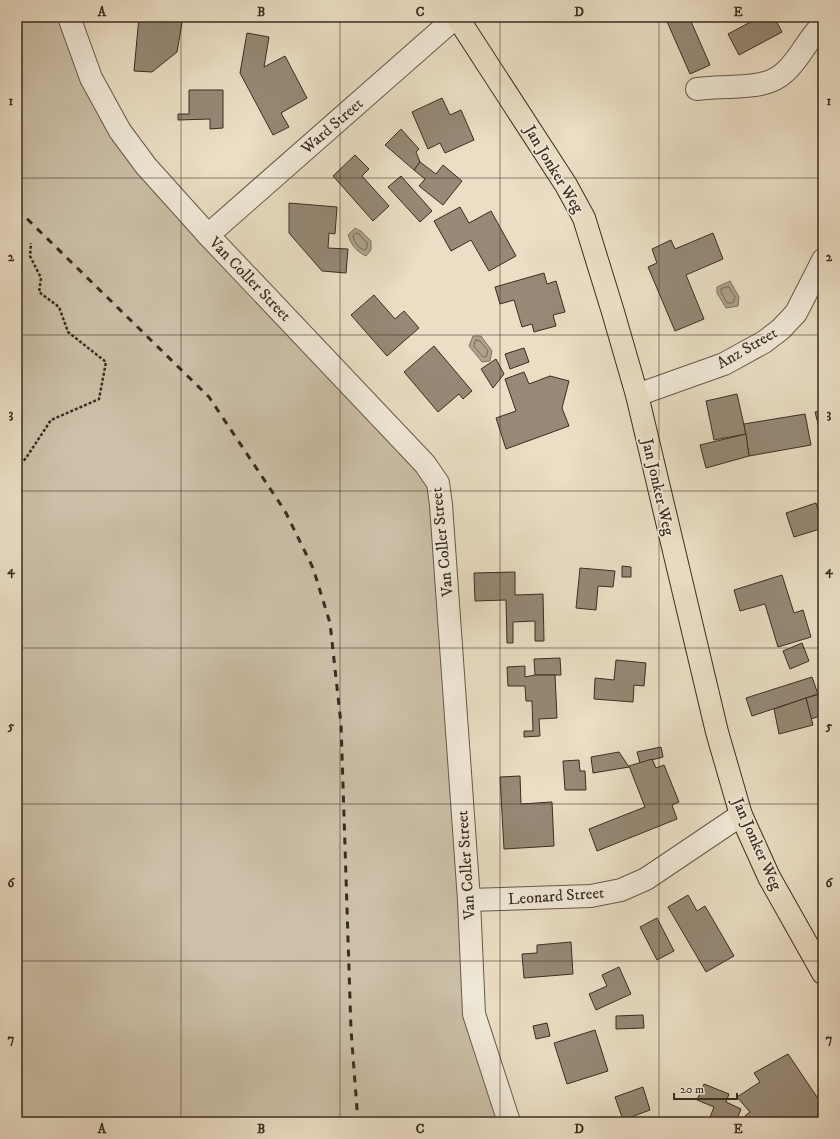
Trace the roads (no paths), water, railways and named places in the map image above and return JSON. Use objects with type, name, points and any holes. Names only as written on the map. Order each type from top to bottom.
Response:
[{"type":"main road","name":"Jan Jonker Weg","points":[[457,17],[566,184],[584,218],[614,312],[637,395],[717,732],[741,816],[769,877],[823,973]]},
{"type":"street","name":"Van Coller Street","points":[[69,17],[91,78],[120,131],[146,166],[208,235],[425,464],[438,483],[442,513],[468,900],[474,1014],[509,1122]]},
{"type":"street","name":"Ward Street","points":[[208,235],[457,17]]},
{"type":"street","points":[[697,89],[744,87],[770,82],[785,72],[814,32],[823,24]]},
{"type":"street","name":"Anz Street","points":[[637,395],[724,364],[764,342],[781,330],[796,313],[823,260]]},
{"type":"street","name":"Leonard Street","points":[[468,900],[591,896],[621,890],[646,879],[741,816]]},
{"type":"water","points":[[355,228],[361,231],[371,241],[371,250],[366,256],[357,250],[348,235]]},
{"type":"water","points":[[730,281],[739,297],[738,306],[726,308],[717,293],[717,287]]},
{"type":"water","points":[[473,336],[481,336],[492,351],[490,361],[482,362],[469,346]]},
{"type":"railway","points":[[17,209],[209,397],[285,511],[313,568],[330,623],[341,724],[351,1030],[358,1122]]}]
